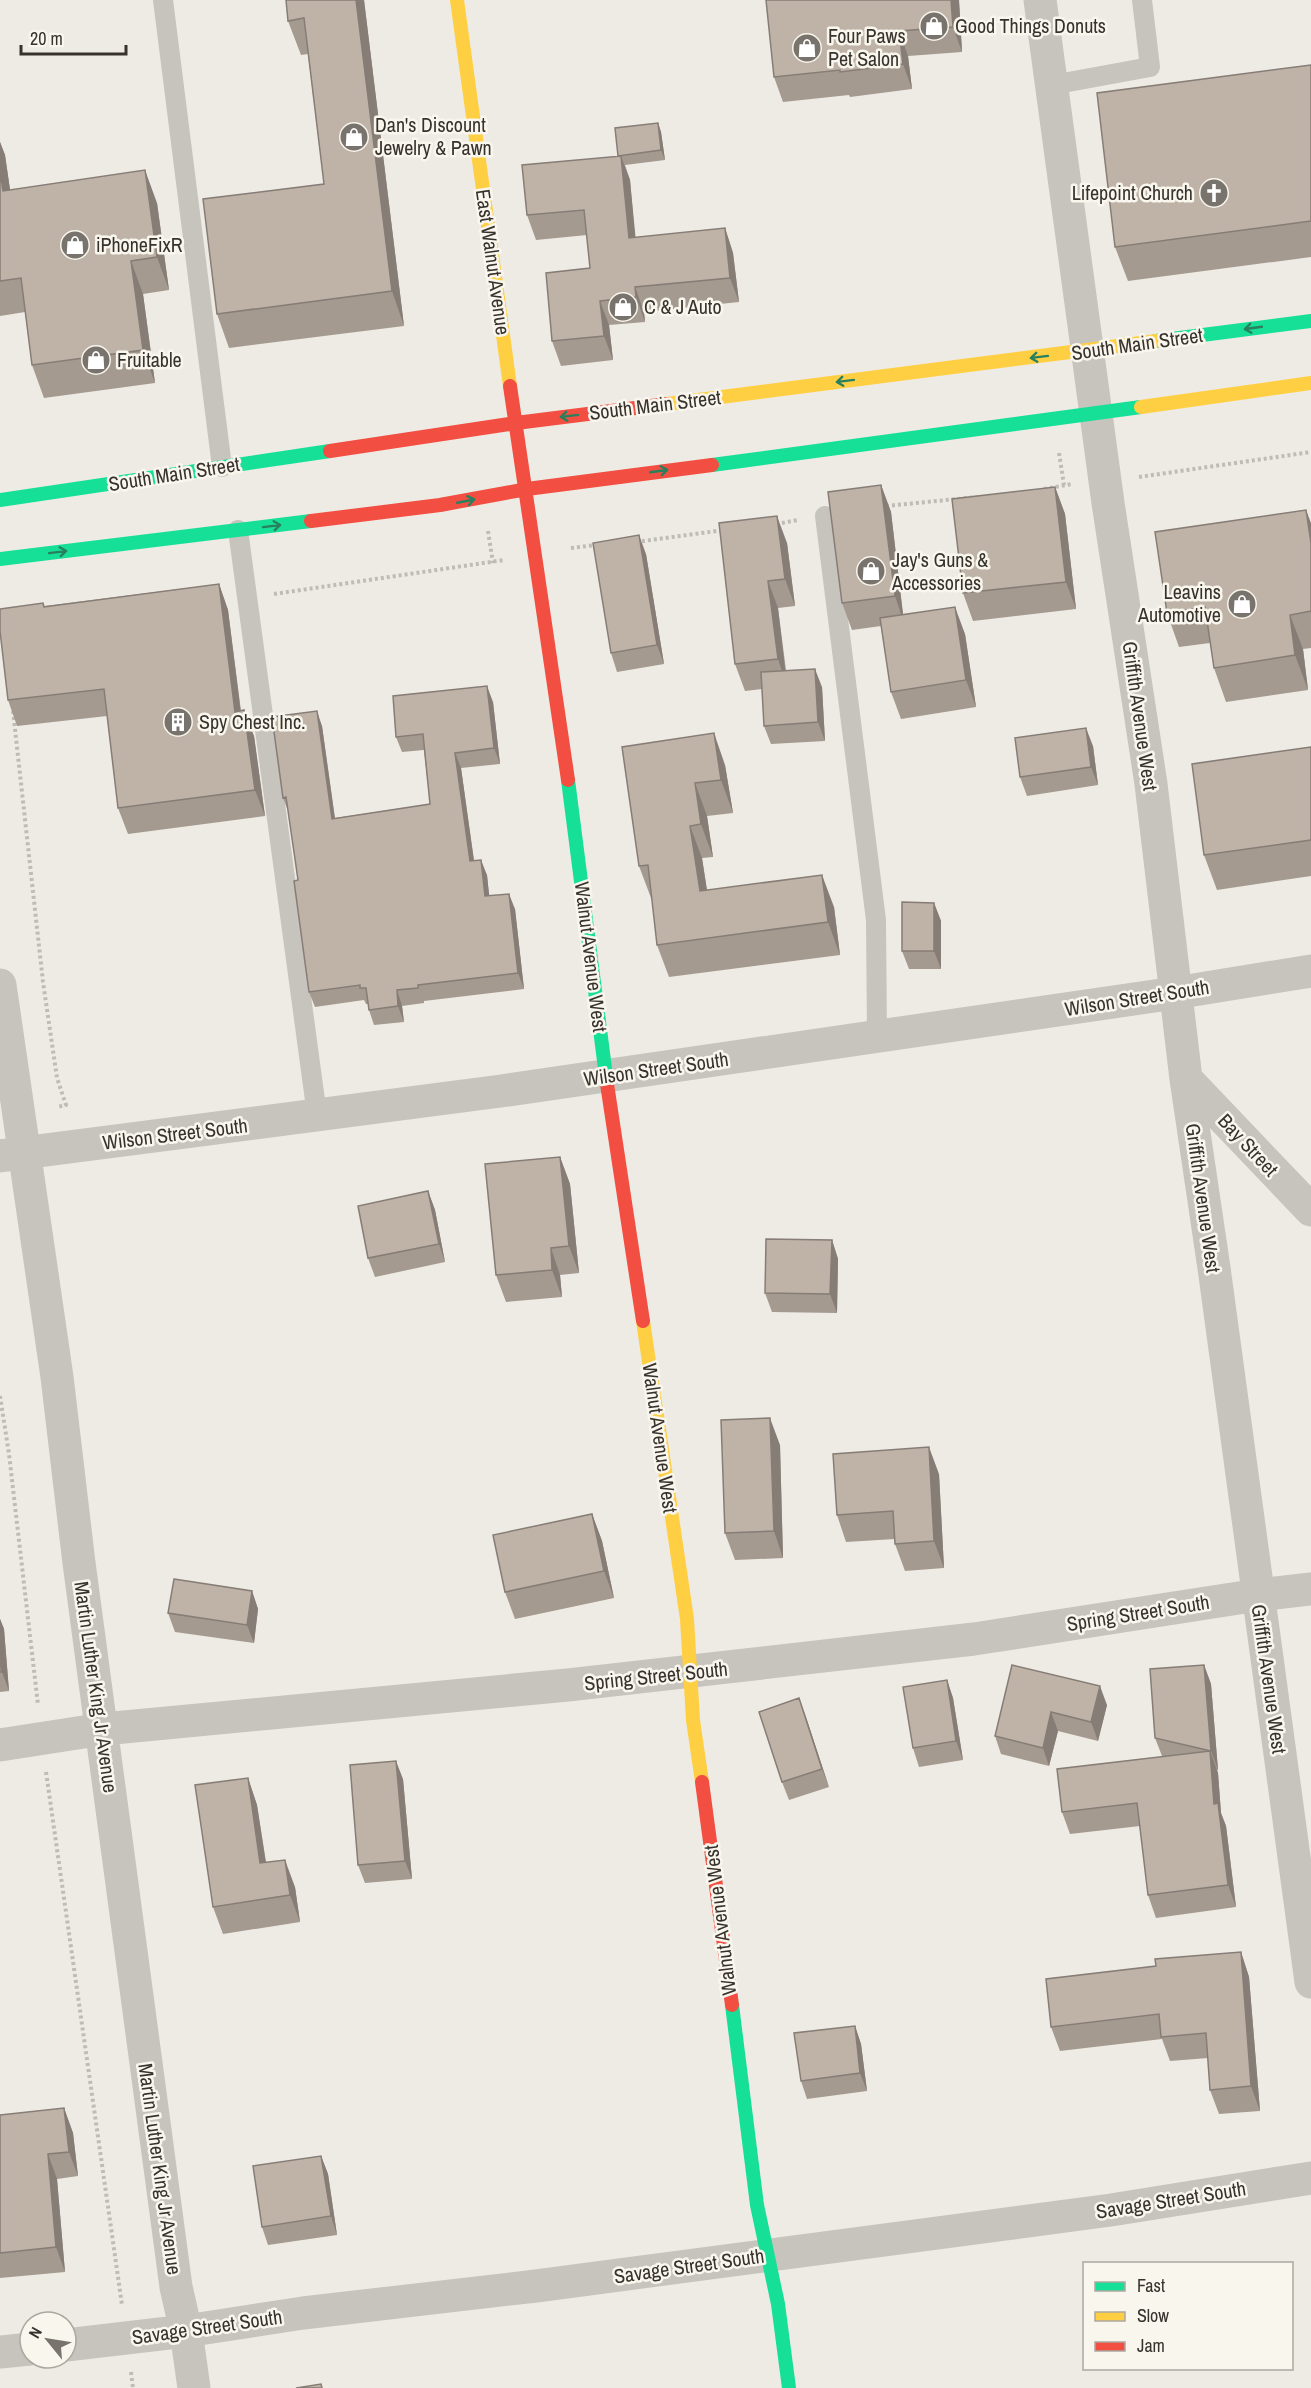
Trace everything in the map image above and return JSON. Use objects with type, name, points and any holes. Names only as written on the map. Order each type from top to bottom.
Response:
[{"type":"street","name":"East Walnut Avenue","points":[[457,0],[527,489]]},
{"type":"street","name":"Griffith Avenue West","points":[[1040,0],[1087,351],[1151,784],[1186,1079],[1214,1268],[1311,1982]]},
{"type":"street","name":"South Main Street","points":[[0,500],[516,423],[1311,321]]},
{"type":"street","points":[[0,559],[440,506],[527,489],[1096,414],[1311,383]]},
{"type":"street","name":"Walnut Avenue West","points":[[527,489],[580,862],[606,1076],[687,1619],[693,1720],[712,1848],[758,2205],[777,2304],[789,2388]]},
{"type":"street","name":"Wilson Street South","points":[[12,1154],[606,1076],[1175,993],[1311,970]]},
{"type":"street","name":"Martin Luther King Jr Avenue","points":[[0,985],[12,1154],[57,1377],[174,2275],[186,2331],[194,2388]]},
{"type":"street","name":"Bay Street","points":[[1186,1079],[1311,1210]]},
{"type":"street","name":"Spring Street South","points":[[0,1745],[102,1729],[568,1686],[974,1639],[1258,1595],[1311,1589]]},
{"type":"street","name":"Savage Street South","points":[[78,2344],[1111,2210],[1311,2178]]},
{"type":"street","points":[[0,2352],[18,2350]]},
{"type":"lane","points":[[164,0],[222,467]]},
{"type":"lane","points":[[1052,85],[1150,67],[1142,0]]},
{"type":"lane","points":[[825,516],[876,920],[877,1036]]},
{"type":"lane","points":[[237,530],[317,1115]]},
{"type":"path","points":[[1043,489],[1105,478],[1138,477],[1311,452]]},
{"type":"path","points":[[882,507],[981,496]]},
{"type":"path","points":[[774,524],[825,516]]},
{"type":"path","points":[[628,542],[732,529]]},
{"type":"path","points":[[247,599],[493,563],[536,553],[607,544]]},
{"type":"path","points":[[12,709],[43,982],[57,1078],[66,1105],[57,1107]]},
{"type":"path","points":[[0,1396],[23,1570],[41,1738],[133,2388]]},
{"type":"building","name":"Dan's Discount Jewelry & Pawn","points":[[286,0],[356,0],[392,291],[217,314],[203,199],[324,184],[304,18],[288,21]]},
{"type":"building","points":[[766,0],[951,0],[953,27],[899,31],[903,64],[774,77]]},
{"type":"building","name":"Lifepoint Church","points":[[1311,65],[1311,221],[1115,247],[1097,93]]},
{"type":"building","points":[[658,123],[661,150],[618,156],[615,128]]},
{"type":"building","points":[[621,156],[629,238],[725,228],[730,278],[635,287],[636,297],[600,301],[604,336],[552,341],[546,273],[590,268],[584,210],[527,215],[522,165]]},
{"type":"building","points":[[145,170],[157,257],[131,261],[143,350],[32,365],[21,278],[0,281],[0,171],[3,191]]},
{"type":"building","name":"Jay's Guns & Accessories","points":[[881,485],[895,596],[842,603],[828,492]]},
{"type":"building","points":[[1055,487],[1066,582],[963,593],[952,499]]},
{"type":"building","name":"Leavins Automotive","points":[[1306,510],[1311,543],[1311,611],[1290,615],[1295,655],[1214,668],[1205,607],[1167,613],[1155,532]]},
{"type":"building","points":[[777,516],[785,579],[768,581],[778,659],[735,664],[719,523]]},
{"type":"building","points":[[639,535],[657,645],[611,653],[593,543]]},
{"type":"building","name":"Spy Chest Inc.","points":[[219,584],[235,712],[244,710],[255,790],[118,808],[104,689],[8,700],[0,631],[0,609],[43,603],[44,607]]},
{"type":"building","points":[[955,607],[966,680],[891,692],[880,618]]},
{"type":"building","points":[[815,669],[818,722],[764,726],[761,672]]},
{"type":"building","points":[[487,686],[494,748],[455,753],[470,861],[481,860],[485,896],[509,894],[518,973],[418,985],[418,988],[397,990],[398,1006],[369,1010],[366,988],[360,988],[360,985],[309,992],[294,881],[298,880],[286,797],[283,798],[272,717],[317,711],[332,819],[430,804],[423,734],[396,737],[393,696]]},
{"type":"building","points":[[1086,728],[1091,767],[1020,777],[1015,738]]},
{"type":"building","points":[[714,733],[721,780],[695,783],[701,824],[690,826],[700,891],[822,875],[828,922],[657,945],[648,865],[639,866],[622,747]]},
{"type":"building","points":[[1311,747],[1311,840],[1204,855],[1192,764]]},
{"type":"building","points":[[902,902],[934,903],[934,951],[902,951]]},
{"type":"building","points":[[560,1157],[569,1246],[551,1248],[552,1270],[496,1275],[485,1164]]},
{"type":"building","points":[[428,1191],[439,1244],[368,1258],[358,1206]]},
{"type":"building","points":[[766,1239],[832,1240],[830,1294],[765,1293]]},
{"type":"building","points":[[770,1418],[774,1531],[725,1533],[721,1420]]},
{"type":"building","points":[[929,1447],[934,1541],[895,1544],[893,1511],[837,1515],[833,1454]]},
{"type":"building","points":[[592,1514],[604,1571],[505,1592],[493,1535]]},
{"type":"building","points":[[174,1579],[252,1591],[247,1625],[168,1613]]},
{"type":"building","points":[[0,1647],[2,1672],[0,1672]]},
{"type":"building","points":[[1012,1665],[1100,1686],[1091,1722],[1051,1712],[1043,1748],[995,1736]]},
{"type":"building","points":[[1204,1665],[1211,1751],[1155,1738],[1150,1669]]},
{"type":"building","points":[[947,1680],[956,1741],[913,1748],[903,1687]]},
{"type":"building","points":[[799,1698],[822,1769],[782,1782],[759,1712]]},
{"type":"building","points":[[1210,1751],[1214,1804],[1218,1803],[1228,1885],[1148,1895],[1137,1803],[1062,1812],[1057,1769]]},
{"type":"building","points":[[396,1761],[405,1861],[358,1865],[350,1765]]},
{"type":"building","points":[[248,1778],[260,1863],[285,1860],[290,1895],[213,1907],[195,1785]]},
{"type":"building","points":[[1241,1952],[1251,2086],[1210,2090],[1206,2033],[1161,2037],[1159,2014],[1051,2027],[1046,1979],[1156,1966],[1155,1959]]},
{"type":"building","points":[[855,2026],[860,2073],[801,2081],[794,2033]]},
{"type":"building","points":[[64,2108],[69,2152],[48,2154],[56,2247],[0,2253],[0,2115]]},
{"type":"building","points":[[321,2156],[331,2216],[262,2227],[253,2166]]},
{"type":"building","points":[[321,2384],[322,2388],[296,2388]]},
{"type":"traffic: fast","points":[[1156,341],[1311,321]]},
{"type":"traffic: fast","points":[[712,465],[1141,407]]},
{"type":"traffic: fast","points":[[0,500],[330,451]]},
{"type":"traffic: fast","points":[[0,559],[311,521]]},
{"type":"traffic: fast","points":[[568,780],[607,1084]]},
{"type":"traffic: fast","points":[[732,2005],[757,2205],[778,2304],[789,2388]]},
{"type":"traffic: slow","points":[[457,0],[510,386]]},
{"type":"traffic: slow","points":[[667,404],[1156,341]]},
{"type":"traffic: slow","points":[[1141,407],[1311,383]]},
{"type":"traffic: slow","points":[[643,1321],[687,1619],[693,1720],[702,1782]]},
{"type":"traffic: jam","points":[[510,386],[568,780]]},
{"type":"traffic: jam","points":[[330,451],[516,423],[667,404]]},
{"type":"traffic: jam","points":[[311,521],[440,505],[527,489],[712,465]]},
{"type":"traffic: jam","points":[[607,1084],[643,1321]]},
{"type":"traffic: jam","points":[[702,1782],[732,2005]]},
{"type":"place","name":"Good Things Donuts","points":[[934,26]]},
{"type":"place","name":"Four Paws Pet Salon","points":[[807,48]]},
{"type":"place","name":"Dan's Discount Jewelry & Pawn","points":[[354,137]]},
{"type":"place","name":"Lifepoint Church","points":[[1214,193]]},
{"type":"place","name":"iPhoneFixR","points":[[75,245]]},
{"type":"place","name":"C & J Auto","points":[[623,307]]},
{"type":"place","name":"Fruitable","points":[[96,360]]},
{"type":"place","name":"Jay's Guns & Accessories","points":[[871,571]]},
{"type":"place","name":"Leavins Automotive","points":[[1242,604]]},
{"type":"place","name":"Spy Chest Inc.","points":[[178,722]]}]
